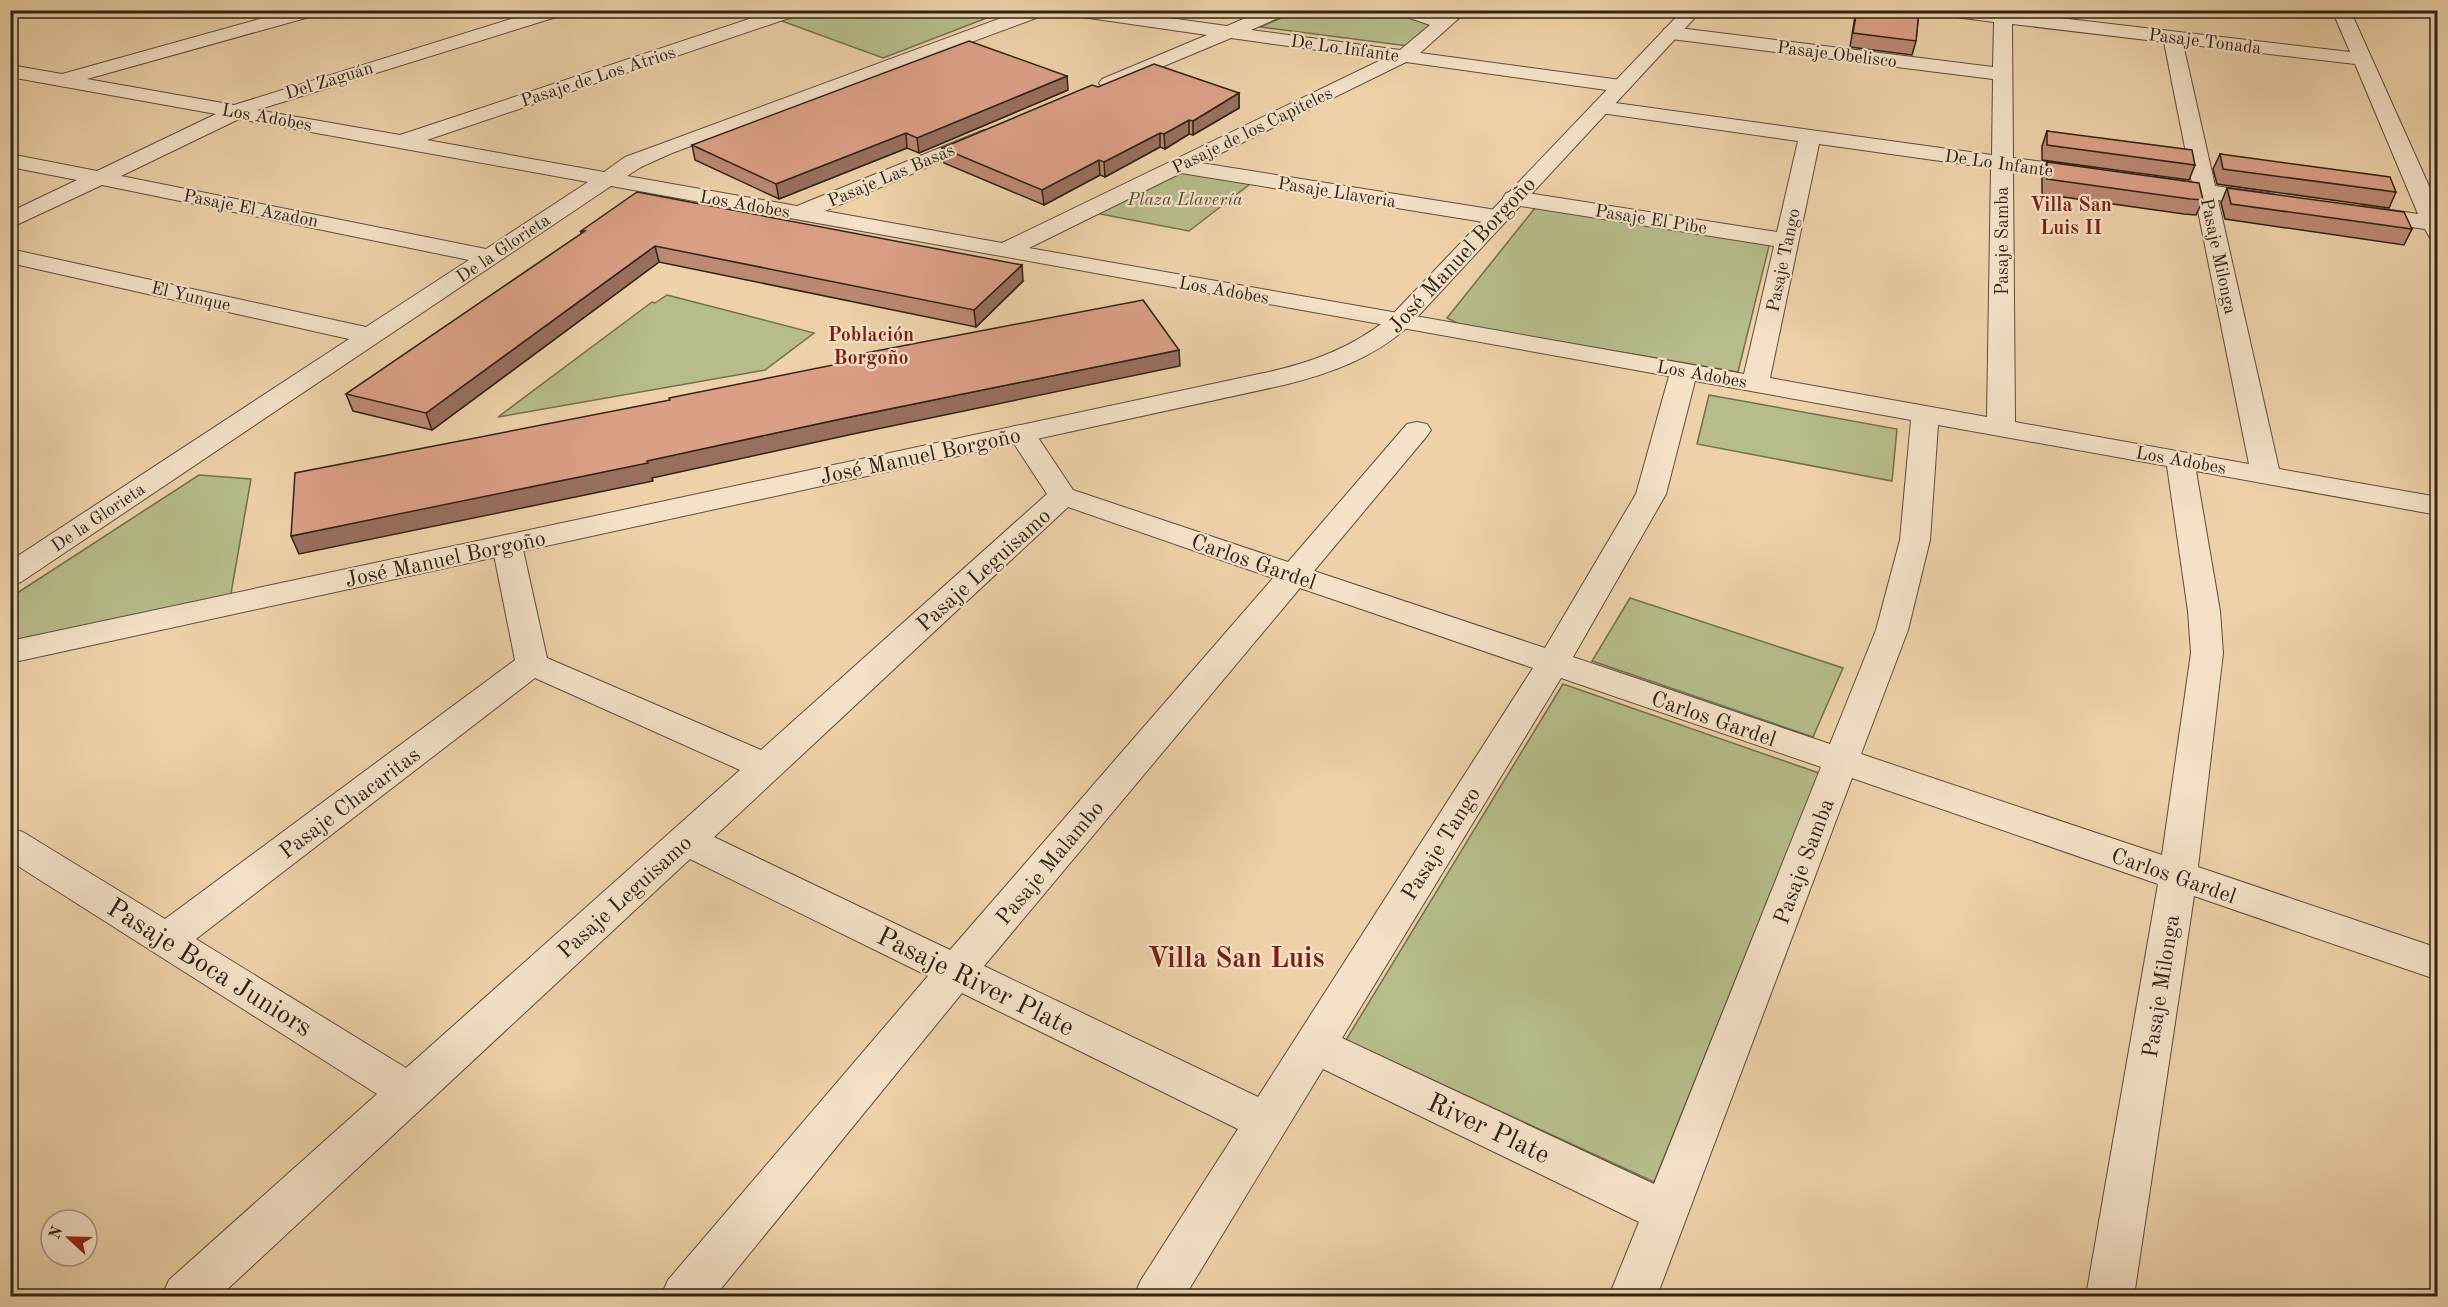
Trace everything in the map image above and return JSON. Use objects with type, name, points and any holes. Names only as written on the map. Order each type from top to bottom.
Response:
[{"type":"street","points":[[61,80],[314,10]]},
{"type":"street","name":"Del Zaguán","points":[[10,221],[235,111],[264,100],[560,10]]},
{"type":"street","name":"Pasaje de Los Atrios","points":[[401,142],[795,10]]},
{"type":"street","name":"De la Glorieta","points":[[10,575],[608,179],[648,155],[1041,10]]},
{"type":"street","name":"De Lo Infante","points":[[1068,10],[1621,86]]},
{"type":"street","points":[[1090,91],[1281,10]]},
{"type":"street","points":[[1404,10],[1452,17]]},
{"type":"street","name":"José Manuel Borgoño","points":[[10,652],[1329,364],[1374,343],[1399,322],[1693,10]]},
{"type":"street","name":"Pasaje Tonada","points":[[1940,10],[2003,18],[2064,18],[2172,38],[2362,59]]},
{"type":"street","points":[[2341,10],[2435,228]]},
{"type":"street","name":"Pasaje de los Capiteles","points":[[1004,251],[1404,56],[1452,17]]},
{"type":"street","name":"Pasaje Samba","points":[[2001,428],[2003,18]]},
{"type":"street","name":"Pasaje Obelisco","points":[[1671,33],[2003,74]]},
{"type":"street","name":"Pasaje Milonga","points":[[2172,38],[2266,476]]},
{"type":"street","name":"Los Adobes","points":[[10,71],[1399,322],[2438,506]]},
{"type":"street","name":"De Lo Infante","points":[[1601,107],[2115,179]]},
{"type":"street","name":"Pasaje Las Basas","points":[[799,213],[1002,128]]},
{"type":"street","name":"Pasaje Tango","points":[[1755,384],[1810,136]]},
{"type":"street","name":"Pasaje El Azadon","points":[[10,160],[490,257]]},
{"type":"street","name":"Pasaje Llaveria","points":[[1179,166],[1496,217]]},
{"type":"street","points":[[2138,182],[2285,202]]},
{"type":"street","name":"Pasaje El Pibe","points":[[1514,198],[1787,241]]},
{"type":"street","points":[[2342,210],[2435,228]]},
{"type":"street","name":"El Yunque","points":[[10,256],[371,336]]},
{"type":"street","name":"Pasaje Tango","points":[[1158,1296],[1313,1044],[1553,663],[1651,494],[1666,448],[1684,371]]},
{"type":"street","name":"Pasaje Samba","points":[[1633,1296],[1893,630],[1915,540],[1925,414]]},
{"type":"street","name":"Pasaje Malambo","points":[[685,1296],[956,971],[1417,430]]},
{"type":"street","points":[[1021,433],[1063,496]]},
{"type":"street","name":"Pasaje Milonga","points":[[2110,1296],[2178,876],[2207,653],[2204,610],[2180,460]]},
{"type":"street","name":"Carlos Gardel","points":[[1063,496],[2438,964]]},
{"type":"street","name":"Pasaje Leguisamo","points":[[186,1296],[1063,496]]},
{"type":"street","points":[[507,545],[532,664],[766,767]]},
{"type":"street","name":"Pasaje Chacaritas","points":[[166,940],[532,664]]},
{"type":"street","name":"Pasaje River Plate","points":[[686,840],[1265,1121]]},
{"type":"street","name":"Pasaje Boca Juniors","points":[[10,842],[409,1092]]},
{"type":"street","name":"River Plate","points":[[1313,1044],[1665,1212]]},
{"type":"green space","points":[[805,10],[991,11],[987,18],[883,58],[779,20]]},
{"type":"green space","points":[[1300,10],[1390,11],[1433,22],[1408,46],[1260,27]]},
{"type":"green space","name":"Plaza Llavería","points":[[1182,169],[1254,181],[1189,231],[1095,213]]},
{"type":"green space","points":[[1535,208],[1770,242],[1738,372],[1461,325],[1447,318]]},
{"type":"green space","points":[[667,295],[814,333],[765,370],[498,417],[652,302],[655,303]]},
{"type":"green space","points":[[1709,395],[1897,429],[1892,481],[1697,444]]},
{"type":"green space","points":[[199,475],[251,479],[230,599],[11,643],[11,597]]},
{"type":"green space","points":[[1630,598],[1843,668],[1813,737],[1592,661]]},
{"type":"green space","points":[[1563,684],[1819,773],[1654,1182],[1346,1040]]},
{"type":"building","points":[[1857,10],[1919,10],[1916,41],[1853,33]]},
{"type":"building","points":[[969,41],[1067,76],[917,138],[906,133],[776,184],[692,145]]},
{"type":"building","points":[[1154,64],[1239,93],[1193,121],[1189,120],[1164,134],[1160,133],[1104,162],[1099,160],[1042,190],[942,148],[1092,85],[1098,87]]},
{"type":"building","points":[[2047,131],[2192,150],[2195,165],[2047,145]]},
{"type":"building","points":[[2220,154],[2390,177],[2396,192],[2223,169]]},
{"type":"building","points":[[2047,162],[2199,183],[2203,200],[2047,179]]},
{"type":"building","points":[[2227,188],[2404,212],[2412,229],[2231,204]]},
{"type":"building","points":[[637,192],[1022,265],[974,310],[655,246],[426,413],[346,394],[585,231],[581,231]]},
{"type":"building","points":[[1143,300],[1179,350],[850,417],[647,461],[648,463],[291,536],[295,473],[670,400],[669,398],[863,359],[860,354]]},
{"type":"district","name":"Villa San Luis II","points":[[2071,216]]},
{"type":"district","name":"Población Borgoño","points":[[871,346]]},
{"type":"district","name":"Villa San Luis","points":[[1236,957]]}]
